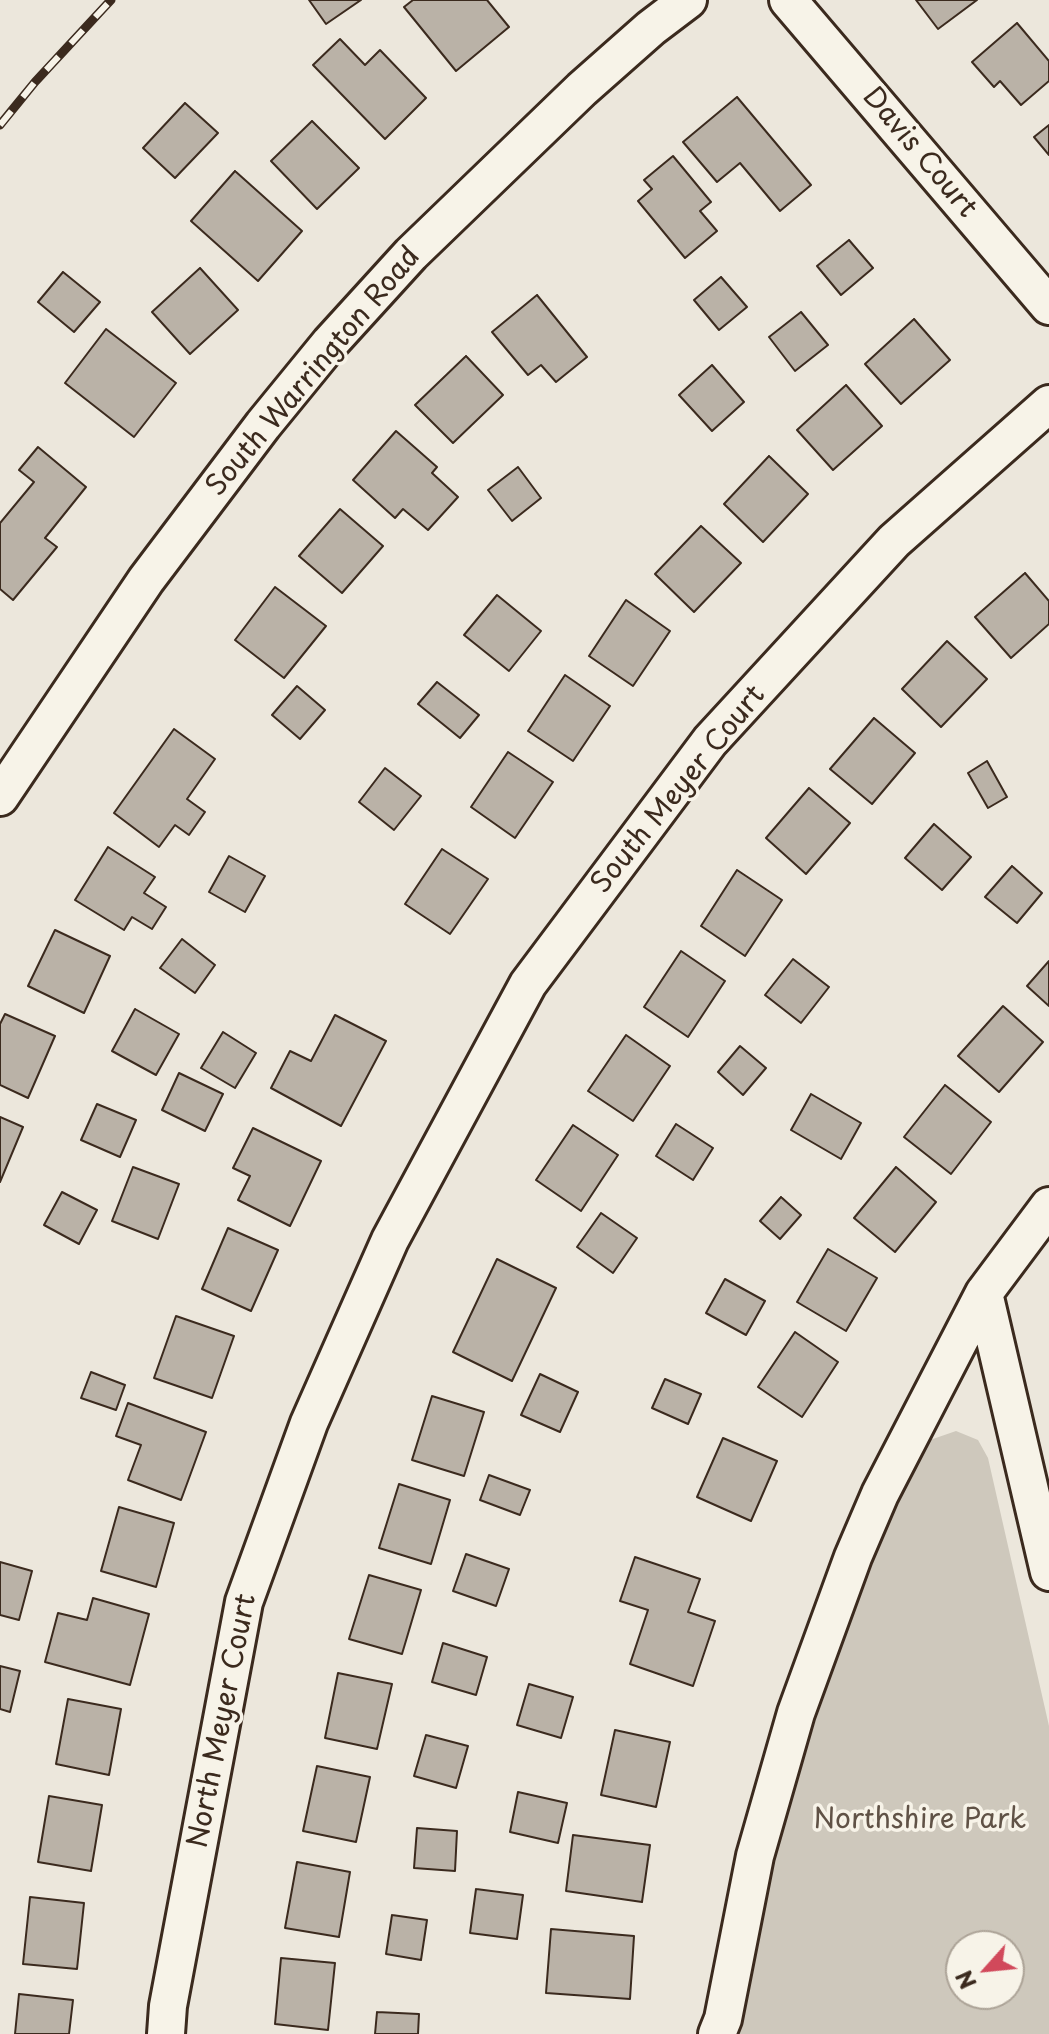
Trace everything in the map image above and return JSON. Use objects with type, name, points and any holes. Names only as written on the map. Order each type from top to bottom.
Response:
[{"type":"street","name":"South Warrington Road","points":[[0,797],[146,580],[263,425],[330,343],[411,254],[582,89],[688,0]]},
{"type":"street","name":"Davis Court","points":[[788,0],[1049,306]]},
{"type":"street","name":"South Meyer Court","points":[[390,1240],[528,984],[710,741],[894,541],[1049,404]]},
{"type":"street","points":[[717,2034],[723,2019],[755,1856],[796,1713],[853,1557],[880,1494],[984,1293],[1049,1206]]},
{"type":"street","name":"North Meyer Court","points":[[166,2034],[168,2006],[244,1602],[309,1423],[390,1240]]},
{"type":"street","points":[[984,1293],[1049,1572]]},
{"type":"green space","name":"Northshire Park","points":[[956,1431],[978,1440],[988,1458],[1049,1726],[1049,2034],[739,2034],[778,1844],[809,1740],[885,1531],[930,1440]]},
{"type":"building","points":[[309,0],[361,0],[326,24]]},
{"type":"building","points":[[413,0],[487,0],[509,27],[456,71],[404,7]]},
{"type":"building","points":[[916,0],[977,0],[938,29]]},
{"type":"building","points":[[1017,23],[1049,61],[1049,81],[1021,105],[1000,81],[994,87],[972,62]]},
{"type":"building","points":[[340,39],[365,65],[380,50],[426,98],[385,139],[313,65]]},
{"type":"building","points":[[737,97],[811,185],[780,211],[740,163],[717,182],[683,142]]},
{"type":"building","points":[[185,103],[218,133],[175,178],[143,148]]},
{"type":"building","points":[[312,121],[359,168],[317,209],[271,161]]},
{"type":"building","points":[[1049,125],[1049,155],[1034,137]]},
{"type":"building","points":[[673,156],[711,202],[700,211],[717,231],[685,258],[638,201],[652,189],[644,180]]},
{"type":"building","points":[[235,171],[302,231],[258,281],[191,221]]},
{"type":"building","points":[[849,240],[873,268],[841,295],[817,266]]},
{"type":"building","points":[[200,268],[238,310],[190,354],[152,312]]},
{"type":"building","points":[[63,272],[100,302],[74,332],[38,302]]},
{"type":"building","points":[[721,277],[747,307],[719,330],[694,300]]},
{"type":"building","points":[[537,295],[587,357],[556,382],[541,365],[528,375],[492,332]]},
{"type":"building","points":[[801,312],[828,345],[795,371],[769,337]]},
{"type":"building","points":[[914,319],[950,360],[901,404],[865,364]]},
{"type":"building","points":[[106,329],[176,383],[134,437],[65,383]]},
{"type":"building","points":[[466,356],[503,395],[453,443],[415,405]]},
{"type":"building","points":[[712,365],[744,402],[712,431],[679,395]]},
{"type":"building","points":[[846,385],[882,426],[833,470],[797,430]]},
{"type":"building","points":[[396,431],[437,467],[432,473],[458,497],[428,530],[403,509],[395,518],[353,480]]},
{"type":"building","points":[[38,447],[86,487],[45,538],[57,547],[13,600],[0,589],[0,523],[34,482],[19,470]]},
{"type":"building","points":[[769,456],[808,494],[763,542],[724,504]]},
{"type":"building","points":[[518,467],[541,498],[512,521],[488,490]]},
{"type":"building","points":[[340,509],[383,546],[342,593],[299,556]]},
{"type":"building","points":[[701,526],[741,563],[694,612],[655,574]]},
{"type":"building","points":[[1025,573],[1049,601],[1049,624],[1011,658],[975,617]]},
{"type":"building","points":[[275,587],[326,626],[284,678],[235,640]]},
{"type":"building","points":[[497,595],[541,631],[509,671],[464,635]]},
{"type":"building","points":[[626,600],[670,631],[633,686],[589,656]]},
{"type":"building","points":[[947,641],[987,679],[941,727],[902,689]]},
{"type":"building","points":[[565,675],[610,706],[573,761],[528,731]]},
{"type":"building","points":[[437,682],[479,715],[460,738],[418,704]]},
{"type":"building","points":[[297,686],[325,710],[300,739],[272,715]]},
{"type":"building","points":[[874,718],[915,753],[872,804],[830,769]]},
{"type":"building","points":[[174,729],[215,759],[187,799],[205,812],[189,835],[175,825],[159,847],[114,813]]},
{"type":"building","points":[[508,752],[553,782],[515,838],[471,807]]},
{"type":"building","points":[[987,761],[1007,797],[988,808],[968,773]]},
{"type":"building","points":[[385,768],[421,796],[394,830],[359,802]]},
{"type":"building","points":[[809,788],[850,823],[806,874],[766,838]]},
{"type":"building","points":[[934,824],[971,857],[942,890],[905,858]]},
{"type":"building","points":[[108,847],[155,877],[144,893],[166,907],[152,929],[132,917],[124,930],[75,900]]},
{"type":"building","points":[[442,849],[488,879],[450,934],[405,904]]},
{"type":"building","points":[[229,856],[265,876],[245,912],[209,892]]},
{"type":"building","points":[[1012,866],[1042,893],[1017,923],[985,897]]},
{"type":"building","points":[[737,870],[782,900],[745,956],[701,926]]},
{"type":"building","points":[[55,930],[110,956],[84,1013],[28,986]]},
{"type":"building","points":[[182,939],[215,965],[195,993],[160,968]]},
{"type":"building","points":[[681,951],[725,981],[688,1037],[644,1007]]},
{"type":"building","points":[[793,959],[829,987],[801,1023],[765,995]]},
{"type":"building","points":[[1049,961],[1049,1006],[1027,986]]},
{"type":"building","points":[[1003,1006],[1043,1042],[999,1092],[958,1056]]},
{"type":"building","points":[[135,1009],[179,1034],[156,1075],[112,1051]]},
{"type":"building","points":[[5,1014],[55,1036],[28,1098],[0,1085],[0,1024]]},
{"type":"building","points":[[335,1015],[386,1041],[341,1126],[271,1088],[290,1051],[311,1061]]},
{"type":"building","points":[[223,1032],[256,1053],[235,1088],[201,1068]]},
{"type":"building","points":[[626,1035],[670,1066],[633,1121],[588,1091]]},
{"type":"building","points":[[740,1046],[766,1068],[743,1095],[718,1072]]},
{"type":"building","points":[[179,1073],[223,1094],[205,1131],[162,1110]]},
{"type":"building","points":[[945,1085],[991,1122],[951,1174],[904,1137]]},
{"type":"building","points":[[811,1094],[861,1123],[841,1159],[791,1130]]},
{"type":"building","points":[[97,1104],[136,1120],[120,1157],[81,1140]]},
{"type":"building","points":[[0,1117],[23,1127],[0,1182]]},
{"type":"building","points":[[676,1124],[713,1148],[693,1180],[656,1156]]},
{"type":"building","points":[[573,1125],[618,1155],[581,1211],[536,1180]]},
{"type":"building","points":[[253,1128],[321,1161],[290,1226],[238,1200],[250,1176],[233,1168]]},
{"type":"building","points":[[133,1167],[179,1184],[158,1239],[112,1221]]},
{"type":"building","points":[[896,1167],[936,1202],[895,1252],[854,1218]]},
{"type":"building","points":[[62,1192],[97,1210],[79,1244],[44,1225]]},
{"type":"building","points":[[781,1197],[801,1215],[780,1239],[760,1221]]},
{"type":"building","points":[[601,1213],[637,1238],[613,1273],[577,1247]]},
{"type":"building","points":[[228,1228],[278,1250],[251,1311],[202,1289]]},
{"type":"building","points":[[828,1249],[877,1278],[846,1331],[797,1302]]},
{"type":"building","points":[[497,1259],[556,1288],[512,1381],[453,1352]]},
{"type":"building","points":[[725,1279],[765,1301],[746,1335],[706,1313]]},
{"type":"building","points":[[176,1316],[234,1336],[212,1398],[154,1378]]},
{"type":"building","points":[[795,1332],[838,1362],[802,1417],[758,1387]]},
{"type":"building","points":[[91,1372],[125,1385],[116,1410],[81,1398]]},
{"type":"building","points":[[540,1374],[578,1392],[560,1432],[521,1415]]},
{"type":"building","points":[[665,1379],[701,1394],[688,1424],[652,1408]]},
{"type":"building","points":[[432,1396],[484,1412],[464,1476],[412,1460]]},
{"type":"building","points":[[128,1403],[206,1432],[181,1500],[128,1480],[141,1445],[116,1436]]},
{"type":"building","points":[[723,1438],[777,1461],[751,1521],[697,1497]]},
{"type":"building","points":[[489,1475],[530,1490],[520,1515],[480,1500]]},
{"type":"building","points":[[399,1484],[450,1500],[431,1564],[379,1548]]},
{"type":"building","points":[[119,1507],[174,1523],[156,1587],[101,1571]]},
{"type":"building","points":[[466,1554],[509,1569],[496,1606],[453,1591]]},
{"type":"building","points":[[635,1557],[700,1579],[688,1612],[715,1621],[693,1686],[630,1664],[648,1610],[620,1601]]},
{"type":"building","points":[[0,1562],[32,1571],[19,1620],[0,1615]]},
{"type":"building","points":[[369,1575],[421,1590],[402,1654],[349,1639]]},
{"type":"building","points":[[93,1598],[149,1614],[130,1685],[45,1662],[58,1613],[87,1620]]},
{"type":"building","points":[[443,1643],[487,1657],[476,1695],[432,1682]]},
{"type":"building","points":[[0,1666],[20,1671],[10,1712],[0,1709]]},
{"type":"building","points":[[338,1673],[392,1684],[377,1749],[325,1738]]},
{"type":"building","points":[[529,1684],[573,1697],[561,1738],[517,1725]]},
{"type":"building","points":[[68,1699],[121,1709],[109,1775],[56,1764]]},
{"type":"building","points":[[615,1730],[670,1742],[656,1807],[601,1795]]},
{"type":"building","points":[[426,1735],[468,1746],[456,1788],[414,1776]]},
{"type":"building","points":[[317,1766],[370,1777],[356,1842],[303,1831]]},
{"type":"building","points":[[518,1792],[567,1803],[558,1843],[510,1832]]},
{"type":"building","points":[[49,1796],[102,1805],[91,1871],[38,1862]]},
{"type":"building","points":[[417,1828],[457,1831],[455,1871],[414,1868]]},
{"type":"building","points":[[573,1835],[650,1845],[642,1902],[566,1891]]},
{"type":"building","points":[[297,1862],[350,1872],[339,1937],[285,1928]]},
{"type":"building","points":[[476,1889],[523,1895],[517,1939],[470,1933]]},
{"type":"building","points":[[30,1897],[84,1903],[77,1969],[23,1964]]},
{"type":"building","points":[[392,1915],[427,1920],[421,1960],[386,1954]]},
{"type":"building","points":[[551,1929],[634,1936],[630,1999],[546,1993]]},
{"type":"building","points":[[281,1958],[335,1963],[328,2030],[275,2024]]},
{"type":"building","points":[[19,1994],[73,2000],[69,2034],[15,2034]]},
{"type":"building","points":[[377,2012],[419,2014],[418,2034],[375,2034]]},
{"type":"railway","points":[[0,125],[111,0]]}]
